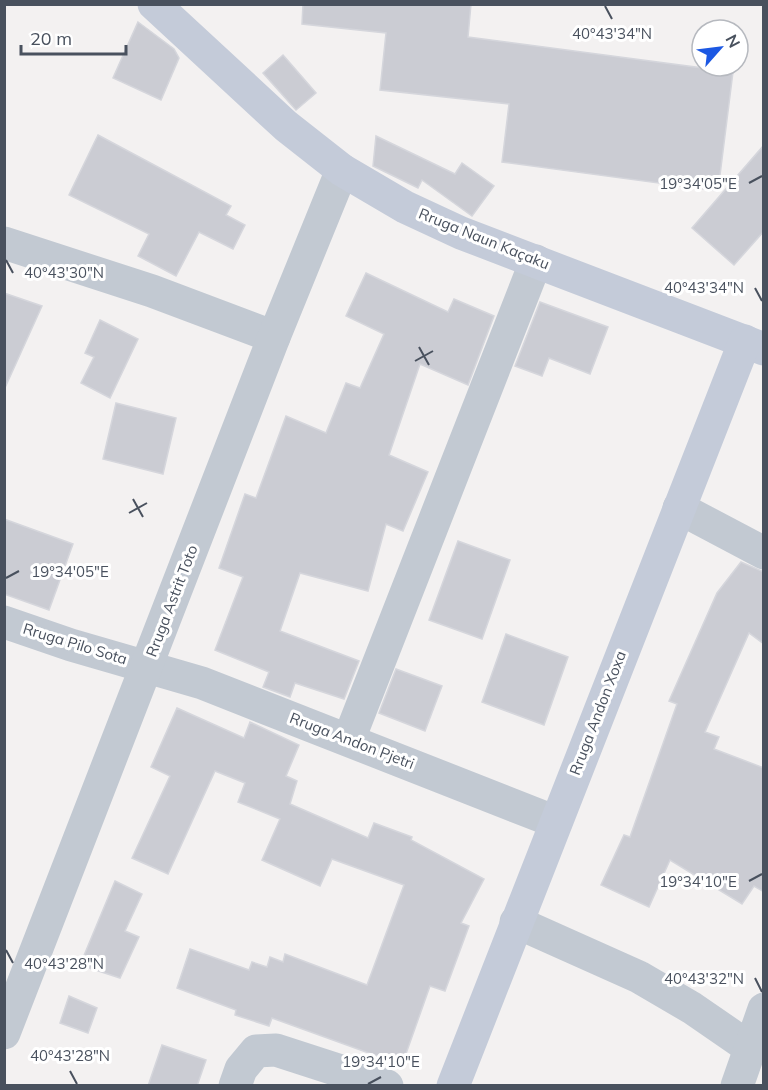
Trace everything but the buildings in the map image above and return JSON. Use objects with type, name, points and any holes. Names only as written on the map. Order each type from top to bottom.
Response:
[{"type":"street","name":"Rruga Naun Kaçaku","points":[[154,4],[286,126],[342,170],[405,207],[451,229],[754,345]]},
{"type":"street","name":"Rruga Astrit Toto","points":[[4,1034],[274,337],[342,170]]},
{"type":"street","points":[[4,243],[141,287],[274,337]]},
{"type":"street","points":[[349,739],[536,261]]},
{"type":"street","name":"Rruga Andon Xoxa","points":[[453,1086],[679,508],[754,345]]},
{"type":"street","points":[[679,508],[764,553]]},
{"type":"street","name":"Rruga Pilo Sota","points":[[4,622],[71,645],[147,665]]},
{"type":"street","name":"Rruga Andon Pjetri","points":[[147,665],[202,683],[349,739],[556,822]]},
{"type":"street","points":[[516,922],[639,977],[692,1008],[750,1048]]},
{"type":"street","points":[[737,1086],[764,1009]]},
{"type":"street","points":[[235,1086],[241,1069],[256,1051],[276,1050],[387,1086]]}]
